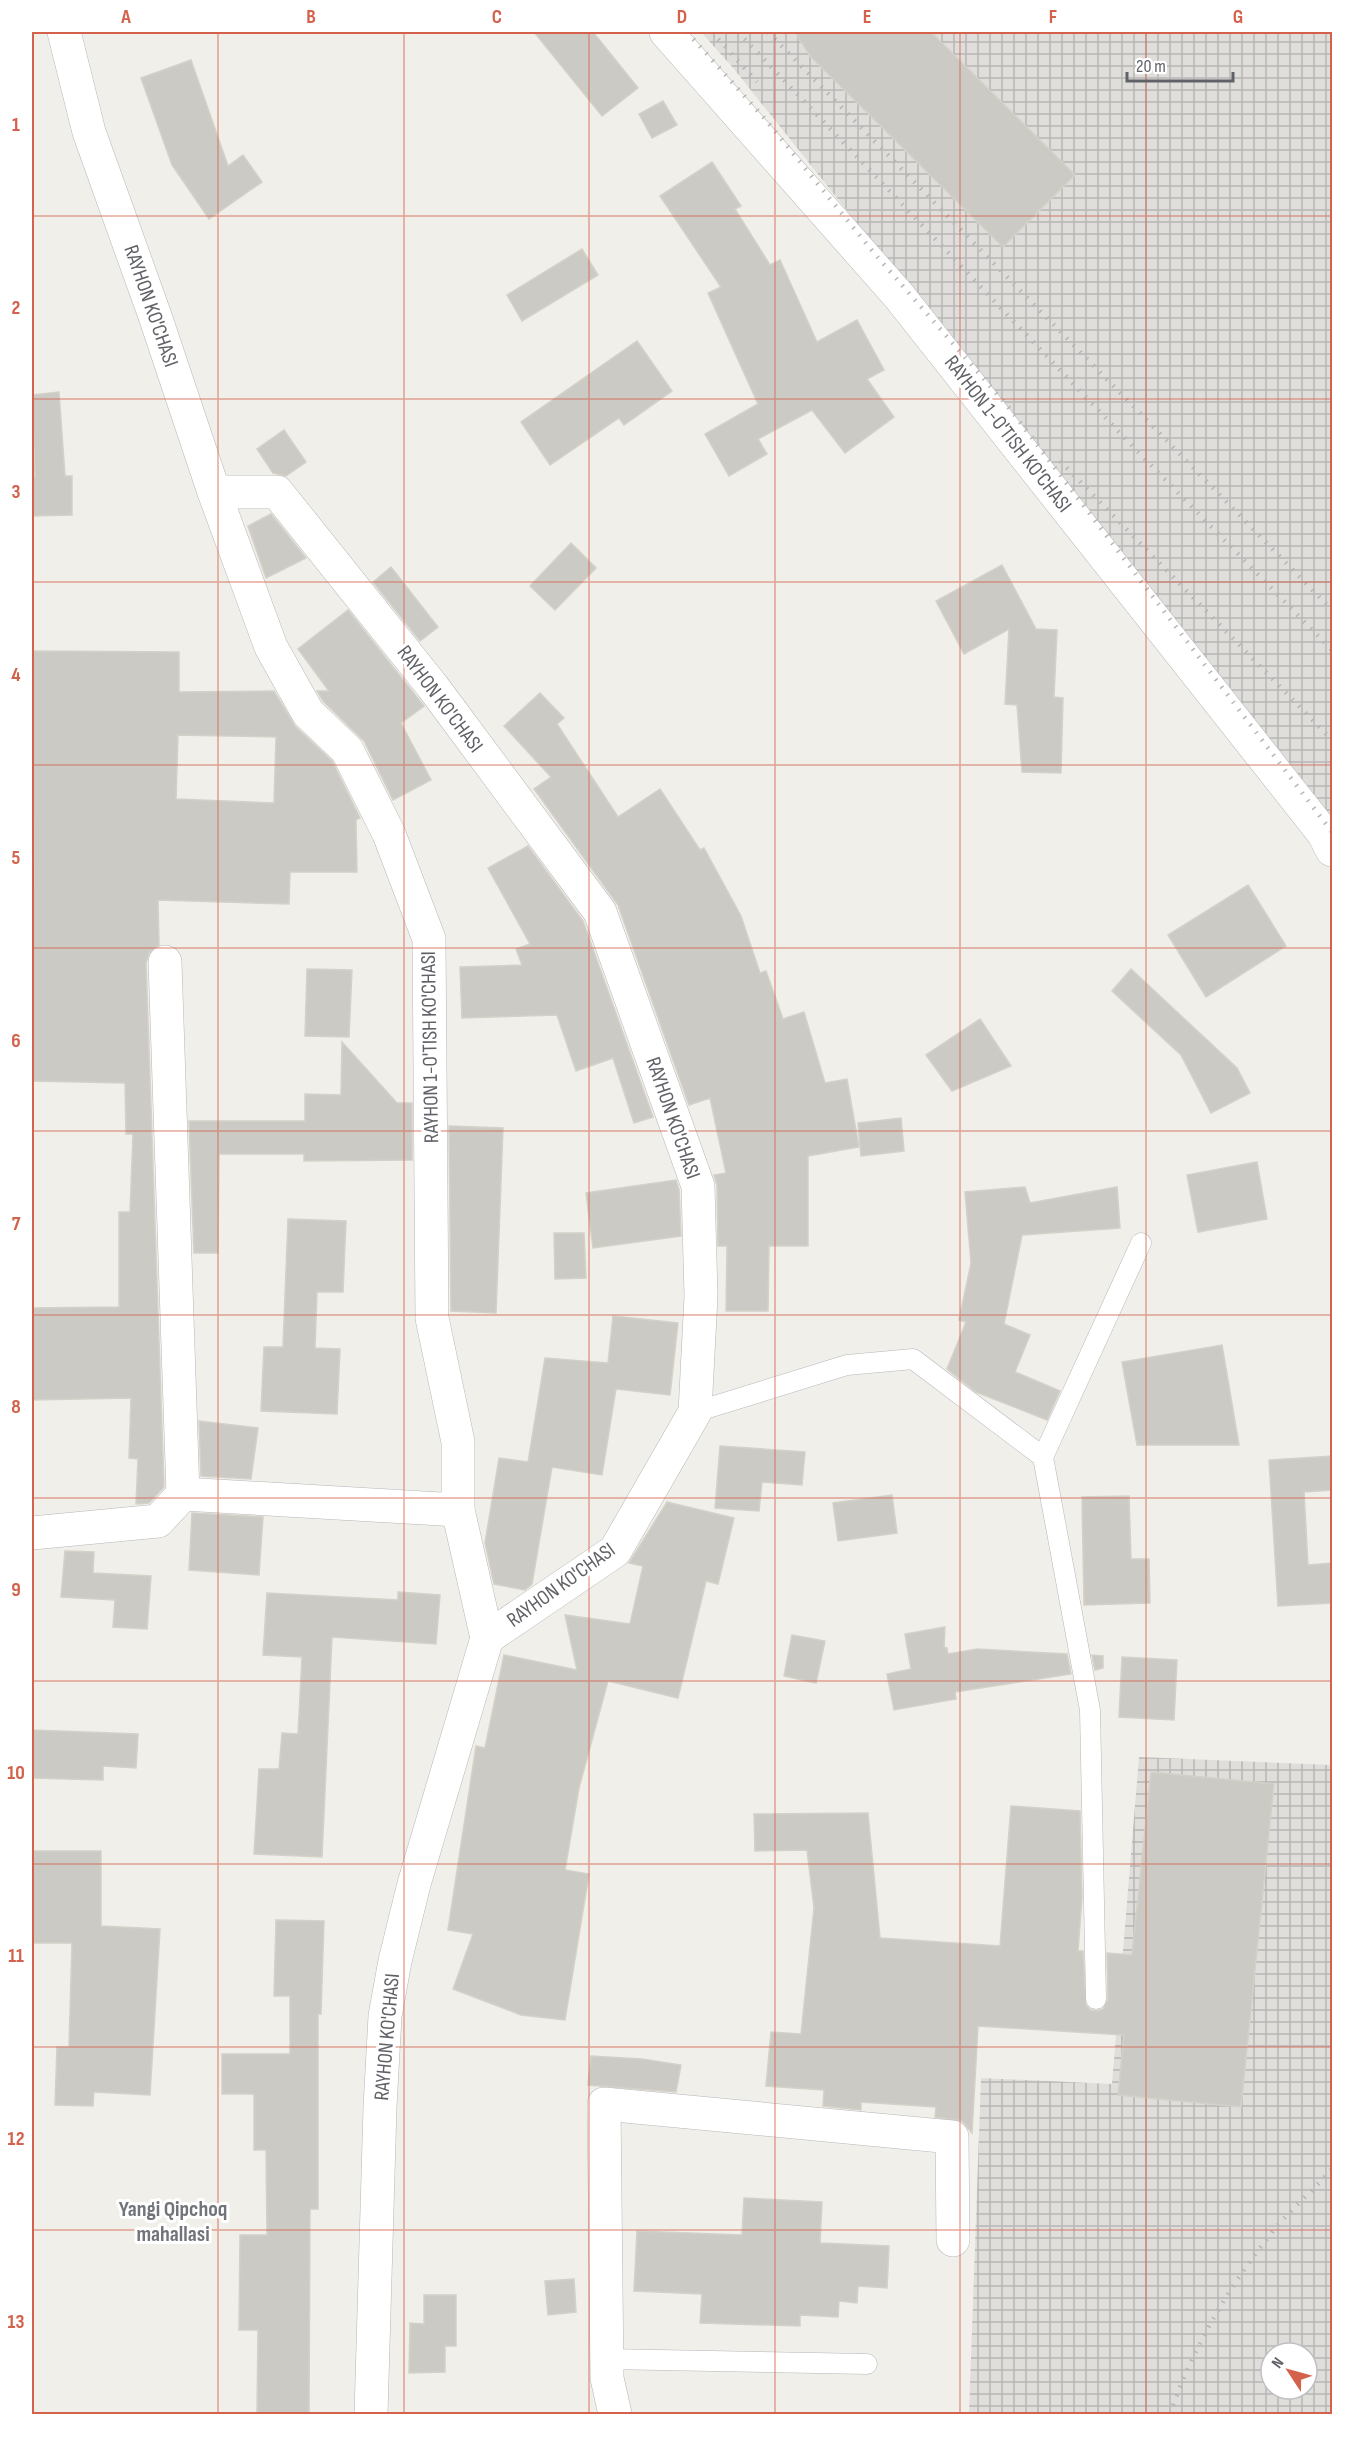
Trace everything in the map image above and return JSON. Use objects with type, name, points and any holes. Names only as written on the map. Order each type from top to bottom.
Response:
[{"type":"street","name":"RAYHON KO'CHASI","points":[[64,32],[89,132],[155,316],[214,492],[277,492],[433,687],[600,912],[698,1186],[701,1296],[695,1412],[615,1551],[487,1638],[414,1884],[394,1961],[385,2016],[380,2106],[371,2415]]},
{"type":"street","name":"RAYHON 1-O'TISH KO'CHASI","points":[[666,32],[899,296],[1317,825],[1332,850]]},
{"type":"street","name":"RAYHON 1-O'TISH KO'CHASI","points":[[214,492],[271,647],[308,713],[347,750],[389,834],[429,939],[432,1318],[458,1442],[458,1510],[487,1638]]},
{"type":"street","points":[[32,1533],[158,1521],[183,1494],[165,962]]},
{"type":"street","points":[[183,1494],[458,1510]]},
{"type":"street","points":[[615,2415],[607,2378],[606,2359],[604,2104],[952,2137],[953,2240]]},
{"type":"lane","points":[[1096,1999],[1090,1710],[1043,1457],[1141,1243]]},
{"type":"lane","points":[[695,1412],[847,1365],[913,1359],[1043,1457]]},
{"type":"lane","points":[[606,2359],[867,2364]]},
{"type":"shaded area","points":[[701,32],[1332,32],[1332,819],[734,69]]},
{"type":"shaded area","points":[[1139,1757],[1332,1765],[1332,2414],[969,2414],[981,2078],[1112,2084]]},
{"type":"building","points":[[534,32],[593,32],[638,88],[602,116]]},
{"type":"building","points":[[795,32],[931,32],[1075,175],[1003,247],[810,56]]},
{"type":"building","points":[[191,60],[228,166],[243,155],[262,182],[209,219],[172,165],[141,78]]},
{"type":"building","points":[[663,101],[677,125],[652,138],[639,114]]},
{"type":"building","points":[[712,162],[741,206],[735,209],[770,265],[780,260],[817,342],[857,320],[884,370],[867,379],[894,417],[845,453],[812,410],[758,439],[767,454],[729,476],[705,434],[758,404],[708,293],[721,287],[660,196]]},
{"type":"building","points":[[582,249],[598,275],[522,321],[507,295]]},
{"type":"building","points":[[637,341],[672,391],[624,425],[619,418],[550,465],[521,422]]},
{"type":"building","points":[[59,392],[65,476],[72,476],[72,515],[32,516],[32,477],[35,477],[32,395]]},
{"type":"building","points":[[284,430],[306,462],[286,476],[273,473],[257,449]]},
{"type":"building","points":[[271,514],[306,558],[266,578],[248,526]]},
{"type":"building","points":[[571,543],[596,568],[555,610],[530,586]]},
{"type":"building","points":[[1002,565],[1036,629],[1057,630],[1054,697],[1063,698],[1061,773],[1022,772],[1017,705],[1005,704],[1009,629],[964,654],[936,601]]},
{"type":"building","points":[[391,567],[438,627],[420,641],[373,582]]},
{"type":"building","points":[[348,610],[424,706],[401,723],[431,780],[393,800],[364,741],[323,701],[317,691],[329,691],[298,649]]},
{"type":"building","points":[[32,651],[179,652],[179,692],[274,691],[295,726],[332,761],[360,818],[356,820],[357,872],[290,872],[289,904],[158,900],[159,945],[149,953],[146,963],[164,1487],[149,1503],[136,1504],[138,1459],[129,1458],[131,1398],[32,1400],[32,1308],[119,1307],[119,1212],[130,1212],[133,1134],[126,1134],[125,1083],[32,1081],[32,886],[34,886]],"holes":[[[178,735],[276,737],[274,803],[176,799]]]},
{"type":"building","points":[[540,693],[564,718],[557,724],[618,817],[660,789],[700,850],[704,848],[741,916],[760,973],[766,971],[783,1019],[804,1012],[825,1083],[847,1079],[859,1147],[808,1156],[808,1246],[769,1246],[768,1311],[726,1311],[727,1246],[718,1246],[717,1185],[714,1175],[726,1173],[710,1098],[689,1105],[618,905],[534,789],[551,777],[504,726]]},
{"type":"building","points":[[528,846],[583,921],[653,1117],[634,1123],[613,1058],[576,1071],[557,1015],[462,1018],[460,967],[522,965],[516,949],[530,944],[488,868]]},
{"type":"building","points":[[1248,885],[1286,946],[1206,997],[1168,935]]},
{"type":"building","points":[[307,969],[352,970],[349,1037],[305,1036]]},
{"type":"building","points":[[1131,969],[1237,1068],[1250,1093],[1211,1113],[1181,1055],[1112,991]]},
{"type":"building","points":[[980,1019],[1011,1066],[952,1091],[926,1055]]},
{"type":"building","points":[[342,1042],[397,1103],[412,1103],[412,1160],[304,1161],[304,1154],[219,1154],[218,1253],[194,1253],[189,1121],[305,1121],[305,1094],[341,1095]]},
{"type":"building","points":[[901,1118],[904,1151],[861,1156],[858,1123]]},
{"type":"building","points":[[449,1126],[503,1128],[496,1313],[451,1311]]},
{"type":"building","points":[[1257,1162],[1267,1219],[1198,1232],[1187,1175]]},
{"type":"building","points":[[676,1180],[679,1190],[681,1236],[593,1248],[586,1193]]},
{"type":"building","points":[[1025,1187],[1030,1203],[1117,1187],[1120,1228],[1022,1235],[1004,1324],[1030,1335],[1015,1372],[1060,1391],[1047,1420],[976,1392],[947,1369],[966,1322],[959,1320],[971,1263],[965,1192]]},
{"type":"building","points":[[288,1219],[346,1221],[343,1292],[317,1292],[315,1348],[340,1349],[337,1414],[261,1411],[264,1347],[283,1347]]},
{"type":"building","points":[[554,1233],[584,1233],[586,1278],[555,1279]]},
{"type":"building","points":[[613,1316],[678,1323],[670,1395],[616,1389],[602,1475],[552,1467],[532,1584],[525,1590],[494,1584],[485,1543],[499,1458],[528,1462],[545,1358],[608,1363]]},
{"type":"building","points":[[1222,1345],[1239,1445],[1137,1445],[1122,1362]]},
{"type":"building","points":[[199,1421],[258,1428],[251,1479],[201,1476]]},
{"type":"building","points":[[720,1446],[805,1452],[802,1485],[762,1482],[759,1511],[715,1508]]},
{"type":"building","points":[[1332,1456],[1332,1490],[1304,1492],[1308,1565],[1332,1563],[1332,1603],[1278,1606],[1269,1460]]},
{"type":"building","points":[[892,1495],[897,1533],[838,1541],[833,1503]]},
{"type":"building","points":[[1129,1496],[1131,1559],[1149,1559],[1150,1603],[1084,1605],[1082,1497]]},
{"type":"building","points":[[667,1502],[734,1518],[718,1584],[706,1581],[678,1698],[608,1681],[579,1788],[565,1870],[589,1874],[565,2020],[521,2015],[453,1989],[473,1934],[448,1930],[476,1746],[485,1748],[504,1655],[577,1670],[565,1615],[630,1624],[643,1566],[629,1563]]},
{"type":"building","points":[[192,1513],[263,1517],[259,1575],[189,1570]]},
{"type":"building","points":[[65,1551],[94,1552],[93,1573],[151,1576],[147,1629],[113,1627],[115,1600],[61,1597]]},
{"type":"building","points":[[398,1592],[440,1595],[436,1644],[332,1637],[322,1857],[254,1854],[259,1769],[279,1769],[282,1733],[298,1734],[302,1657],[263,1655],[267,1593],[398,1600]]},
{"type":"building","points":[[945,1627],[944,1647],[947,1648],[948,1654],[977,1649],[1067,1654],[1071,1674],[955,1692],[956,1699],[894,1710],[887,1674],[911,1669],[905,1634]]},
{"type":"building","points":[[792,1635],[825,1641],[816,1683],[784,1676]]},
{"type":"building","points":[[1092,1655],[1103,1656],[1103,1668],[1095,1670]]},
{"type":"building","points":[[1122,1657],[1177,1660],[1174,1720],[1119,1717]]},
{"type":"building","points":[[32,1730],[138,1734],[136,1768],[103,1766],[103,1780],[32,1778]]},
{"type":"building","points":[[1151,1772],[1274,1784],[1241,2107],[1118,2095],[1124,2035],[978,2026],[972,2133],[962,2121],[935,2117],[936,2107],[861,2102],[861,2110],[823,2106],[824,2090],[766,2086],[771,2032],[801,2034],[814,1908],[807,1850],[755,1851],[754,1814],[868,1813],[880,1938],[1000,1946],[1011,1806],[1080,1811],[1082,1897],[1078,1951],[1083,1951],[1086,2005],[1091,2010],[1097,2011],[1103,2009],[1108,1999],[1107,1953],[1132,1955]]},
{"type":"building","points":[[32,1851],[101,1851],[101,1926],[160,1929],[150,2095],[94,2092],[93,2106],[55,2105],[57,2047],[69,2047],[72,1943],[32,1943]]},
{"type":"building","points":[[276,1920],[324,1921],[321,2014],[318,2014],[318,2209],[310,2209],[309,2415],[257,2415],[258,2330],[239,2330],[240,2235],[267,2235],[266,2150],[254,2150],[254,2094],[222,2094],[222,2054],[290,2054],[290,1996],[274,1996]]},
{"type":"building","points":[[591,2056],[642,2059],[681,2065],[676,2092],[588,2085]]},
{"type":"building","points":[[744,2198],[822,2202],[820,2243],[889,2246],[887,2288],[858,2286],[857,2303],[839,2301],[838,2317],[800,2315],[800,2326],[700,2323],[702,2294],[634,2291],[637,2231],[742,2235]]},
{"type":"building","points":[[574,2279],[576,2312],[548,2315],[545,2281]]},
{"type":"building","points":[[424,2295],[456,2295],[456,2346],[445,2346],[445,2372],[409,2373],[410,2323],[424,2324]]},
{"type":"railway","points":[[687,32],[765,119],[874,253],[1010,409],[1332,832]]},
{"type":"railway","points":[[712,32],[757,82]]},
{"type":"railway","points":[[738,32],[1140,454],[1332,650]]},
{"type":"railway","points":[[768,32],[1332,610]]},
{"type":"railway","points":[[1060,461],[1332,740]]},
{"type":"railway","points":[[1170,2414],[1202,2339],[1230,2291],[1278,2225],[1332,2169]]},
{"type":"district","name":"Yangi Qipchoq mahallasi","points":[[173,2222]]}]
